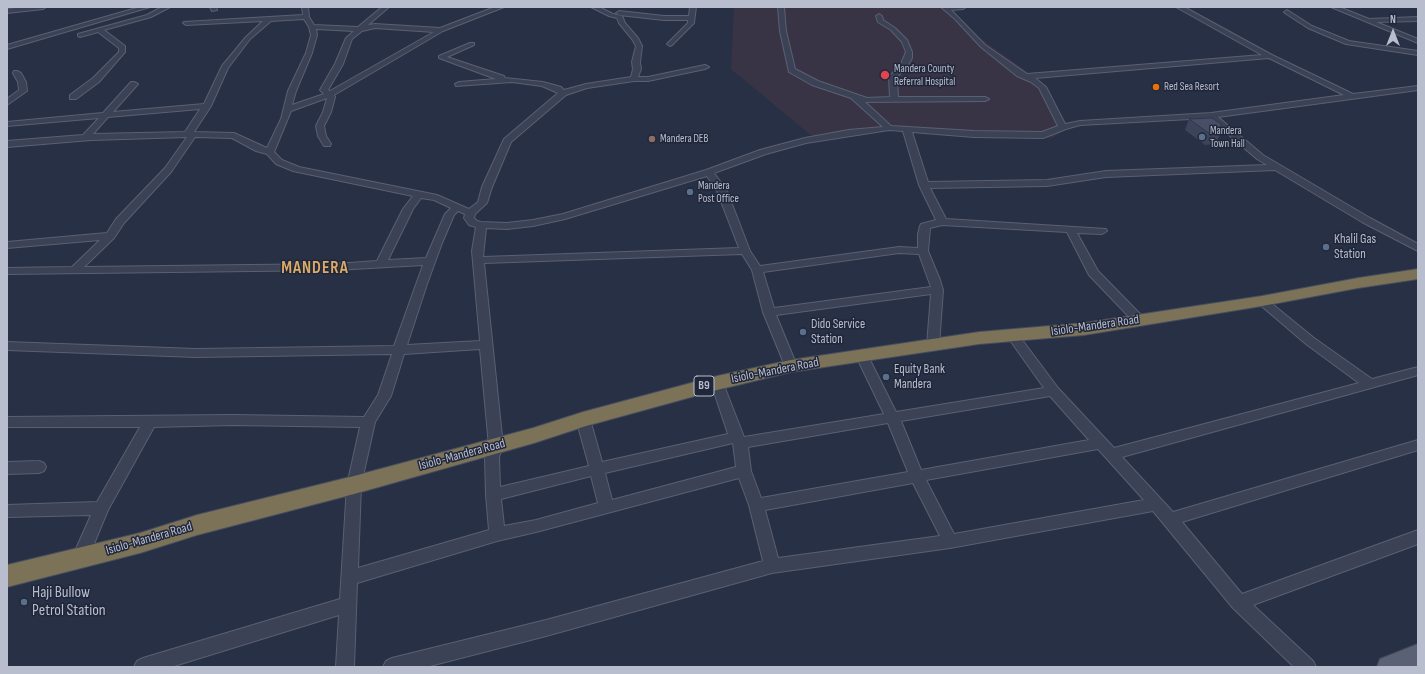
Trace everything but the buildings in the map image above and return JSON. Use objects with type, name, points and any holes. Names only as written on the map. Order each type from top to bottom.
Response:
[{"type":"highway","name":"Isiolo-Mandera Road","points":[[7,576],[140,543],[197,525],[354,485],[496,446],[583,419],[716,383],[791,366],[979,338],[1084,329],[1262,301],[1358,283],[1418,274]]},
{"type":"main road","points":[[1388,667],[1418,655]]},
{"type":"street","points":[[7,11],[43,7]]},
{"type":"street","points":[[7,47],[147,7]]},
{"type":"street","points":[[80,35],[149,16],[167,7]]},
{"type":"street","points":[[270,152],[273,142],[285,119],[295,83],[309,53],[314,35],[312,27],[306,17],[305,7]]},
{"type":"street","points":[[327,144],[322,136],[320,126],[330,104],[331,96],[324,90],[339,64],[348,40],[386,7]]},
{"type":"street","points":[[287,110],[329,95],[441,30],[501,7]]},
{"type":"street","points":[[594,7],[611,15],[619,12],[664,18],[692,18]]},
{"type":"street","points":[[670,44],[688,26],[692,18],[693,7]]},
{"type":"street","points":[[781,7],[782,32],[792,70],[815,83],[866,100],[985,99]]},
{"type":"street","points":[[945,8],[963,7]]},
{"type":"street","points":[[1179,7],[1270,56],[1353,97]]},
{"type":"street","points":[[1334,7],[1418,41]]},
{"type":"street","points":[[945,8],[957,18],[974,38],[1010,67],[1020,74],[1028,76],[1270,56]]},
{"type":"street","points":[[619,12],[622,23],[635,38],[639,46],[639,54],[636,62],[637,69],[634,79]]},
{"type":"street","points":[[1287,12],[1310,27],[1348,43],[1418,53]]},
{"type":"street","points":[[879,16],[880,21],[893,29],[905,41],[909,52],[908,58],[904,65],[893,77],[894,100]]},
{"type":"street","points":[[186,23],[306,17]]},
{"type":"street","points":[[1366,20],[1418,19]]},
{"type":"street","points":[[76,269],[110,236],[120,221],[168,170],[207,106],[225,68],[248,38],[268,20]]},
{"type":"street","points":[[312,27],[360,28],[375,26],[441,30]]},
{"type":"street","points":[[73,98],[96,80],[122,52],[123,47],[98,29]]},
{"type":"street","points":[[472,44],[441,57],[507,81]]},
{"type":"street","points":[[778,50],[786,50]]},
{"type":"street","points":[[705,67],[648,78],[586,86],[563,93],[507,141],[482,202],[470,213],[469,218],[473,223],[481,225],[507,226],[533,223],[565,216],[709,172],[744,158],[792,144],[838,135],[877,131],[889,128],[974,134],[1039,135],[1049,133],[1062,127],[1094,122],[1211,115],[1418,88]]},
{"type":"street","points":[[7,103],[23,91],[22,82],[17,73]]},
{"type":"street","points":[[1028,76],[1042,87],[1062,127]]},
{"type":"street","points":[[459,84],[512,80],[543,84],[558,89],[563,93]]},
{"type":"street","points":[[86,138],[134,84]]},
{"type":"street","points":[[854,96],[889,128]]},
{"type":"street","points":[[7,124],[207,106]]},
{"type":"street","points":[[1211,115],[1260,157],[1366,220],[1418,248]]},
{"type":"street","points":[[907,130],[924,185],[942,222]]},
{"type":"street","points":[[7,144],[86,138],[191,134],[234,136],[259,149],[270,152],[279,162],[296,169],[361,181],[403,192],[437,198],[456,208],[470,213]]},
{"type":"street","points":[[924,185],[980,186],[1048,183],[1106,174],[1277,166]]},
{"type":"street","points":[[709,172],[722,191],[746,251],[757,270],[769,312],[791,366]]},
{"type":"street","points":[[381,264],[408,209],[419,194]]},
{"type":"street","points":[[345,667],[354,485],[368,422],[384,396],[421,284],[450,214],[456,208]]},
{"type":"street","points":[[934,345],[937,290],[935,280],[923,251],[925,226],[942,222],[1102,230]]},
{"type":"street","points":[[481,225],[476,251],[496,446],[492,457],[493,495],[497,534]]},
{"type":"street","points":[[1070,229],[1093,273],[1140,320]]},
{"type":"street","points":[[7,245],[110,236]]},
{"type":"street","points":[[757,270],[892,250],[923,251]]},
{"type":"street","points":[[478,260],[746,251]]},
{"type":"street","points":[[7,271],[306,267],[430,262]]},
{"type":"street","points":[[769,312],[937,290]]},
{"type":"street","points":[[1262,301],[1310,341],[1368,383]]},
{"type":"street","points":[[1013,336],[1053,391],[1170,519],[1239,603],[1307,667]]},
{"type":"street","points":[[7,346],[196,353],[399,350],[486,345]]},
{"type":"street","points":[[862,356],[892,418],[917,476],[950,541]]},
{"type":"street","points":[[756,505],[917,476],[1105,449],[1418,371]]},
{"type":"street","points":[[716,383],[739,440],[744,471],[756,505],[772,566]]},
{"type":"street","points":[[493,495],[598,469],[739,440],[892,418],[1053,391]]},
{"type":"street","points":[[583,419],[598,469],[607,507]]},
{"type":"street","points":[[7,422],[150,422],[233,420],[368,422]]},
{"type":"street","points":[[80,558],[101,508],[150,422]]},
{"type":"street","points":[[1170,519],[1418,445]]},
{"type":"street","points":[[7,468],[39,467]]},
{"type":"street","points":[[349,578],[497,534],[536,526],[744,471]]},
{"type":"street","points":[[392,667],[546,628],[772,566],[950,541],[1156,504]]},
{"type":"street","points":[[7,511],[101,508]]},
{"type":"street","points":[[1239,603],[1418,537]]},
{"type":"street","points":[[145,667],[347,605]]},
{"type":"shaded area","name":"Mandera County Referral Hospital","points":[[734,7],[941,7],[976,35],[1040,81],[1063,131],[1053,138],[892,131],[871,127],[813,137],[731,69]]},
{"type":"place","name":"Mandera County Referral Hospital","points":[[885,75]]},
{"type":"place","name":"Red Sea Resort","points":[[1156,87]]},
{"type":"place","name":"Mandera Town Hall","points":[[1202,137]]},
{"type":"place","name":"Mandera DEB","points":[[652,139]]},
{"type":"place","name":"Mandera Post Office","points":[[690,192]]},
{"type":"place","name":"Khalil Gas Station","points":[[1326,247]]},
{"type":"place","name":"Dido Service Station","points":[[803,332]]},
{"type":"place","name":"Equity Bank Mandera","points":[[886,377]]},
{"type":"place","name":"Haji Bullow Petrol Station","points":[[24,602]]},
{"type":"district","name":"MANDERA","points":[[315,269]]}]
